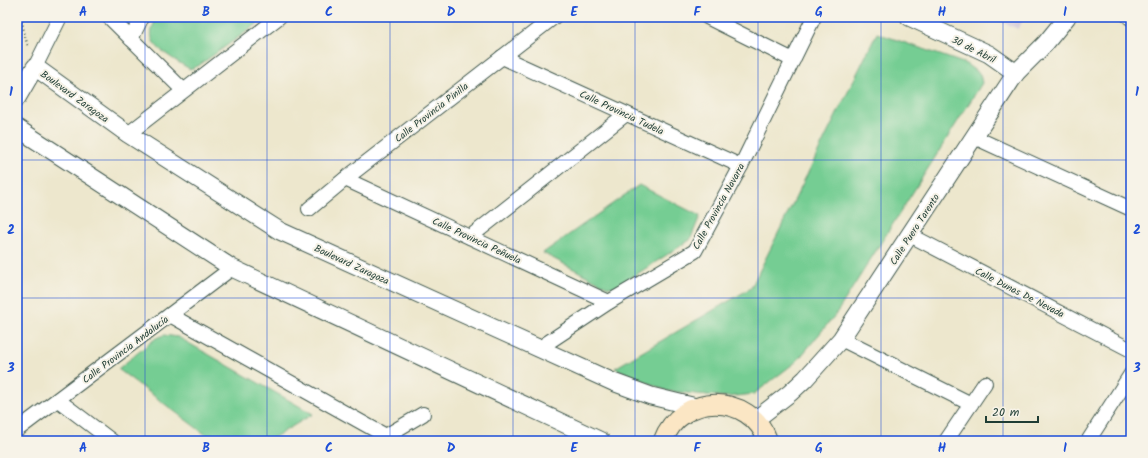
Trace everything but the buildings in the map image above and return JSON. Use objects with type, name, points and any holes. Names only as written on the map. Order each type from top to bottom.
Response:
[{"type":"main road","points":[[663,441],[667,432],[679,417],[696,407],[719,404],[741,410],[755,420],[765,433],[768,441]]},
{"type":"street","points":[[17,98],[35,67],[60,17]]},
{"type":"street","points":[[109,17],[183,90]]},
{"type":"street","points":[[131,39],[142,17]]},
{"type":"street","points":[[128,134],[279,17]]},
{"type":"street","name":"Calle Provincia Pinilla","points":[[309,209],[345,179],[554,17]]},
{"type":"street","points":[[707,17],[793,60]]},
{"type":"street","name":"Calle Provincia Navarra","points":[[538,349],[609,302],[695,251],[741,166],[814,17]]},
{"type":"street","name":"30 de Abril","points":[[909,17],[989,54],[1016,73]]},
{"type":"street","name":"Calle Puero Tarento","points":[[755,420],[806,379],[841,339],[1016,73],[1045,44],[1067,17]]},
{"type":"street","name":"Calle Provincia Tudela","points":[[502,57],[741,166]]},
{"type":"street","name":"Boulevard Zaragoza","points":[[35,67],[128,134],[280,231],[613,382],[651,396],[696,407]]},
{"type":"street","points":[[470,237],[626,114]]},
{"type":"street","points":[[17,128],[232,268],[601,441]]},
{"type":"street","points":[[974,137],[1131,210]]},
{"type":"street","name":"Calle Provincia Peñuela","points":[[345,179],[609,302]]},
{"type":"street","name":"Calle Dunas De Nevada","points":[[910,235],[1131,350]]},
{"type":"street","name":"Calle Provincia Andalucía","points":[[17,430],[232,268]]},
{"type":"street","points":[[170,314],[381,438],[423,414]]},
{"type":"street","points":[[841,339],[971,404]]},
{"type":"street","points":[[1088,441],[1131,374]]},
{"type":"street","points":[[946,441],[985,383]]},
{"type":"street","points":[[58,400],[112,441]]},
{"type":"path","points":[[21,17],[25,37],[35,67]]},
{"type":"shaded area","points":[[990,17],[1025,17],[1018,29]]},
{"type":"green space","points":[[157,17],[267,17],[198,66],[190,69],[158,48],[152,40],[152,30]]},
{"type":"green space","points":[[877,33],[966,64],[980,74],[982,83],[836,314],[797,361],[754,394],[727,397],[667,391],[615,368],[751,288]]},
{"type":"green space","points":[[639,185],[700,216],[690,240],[615,287],[608,287],[543,253]]},
{"type":"green space","points":[[164,335],[178,337],[313,414],[268,441],[214,441],[118,369],[156,338]]}]
